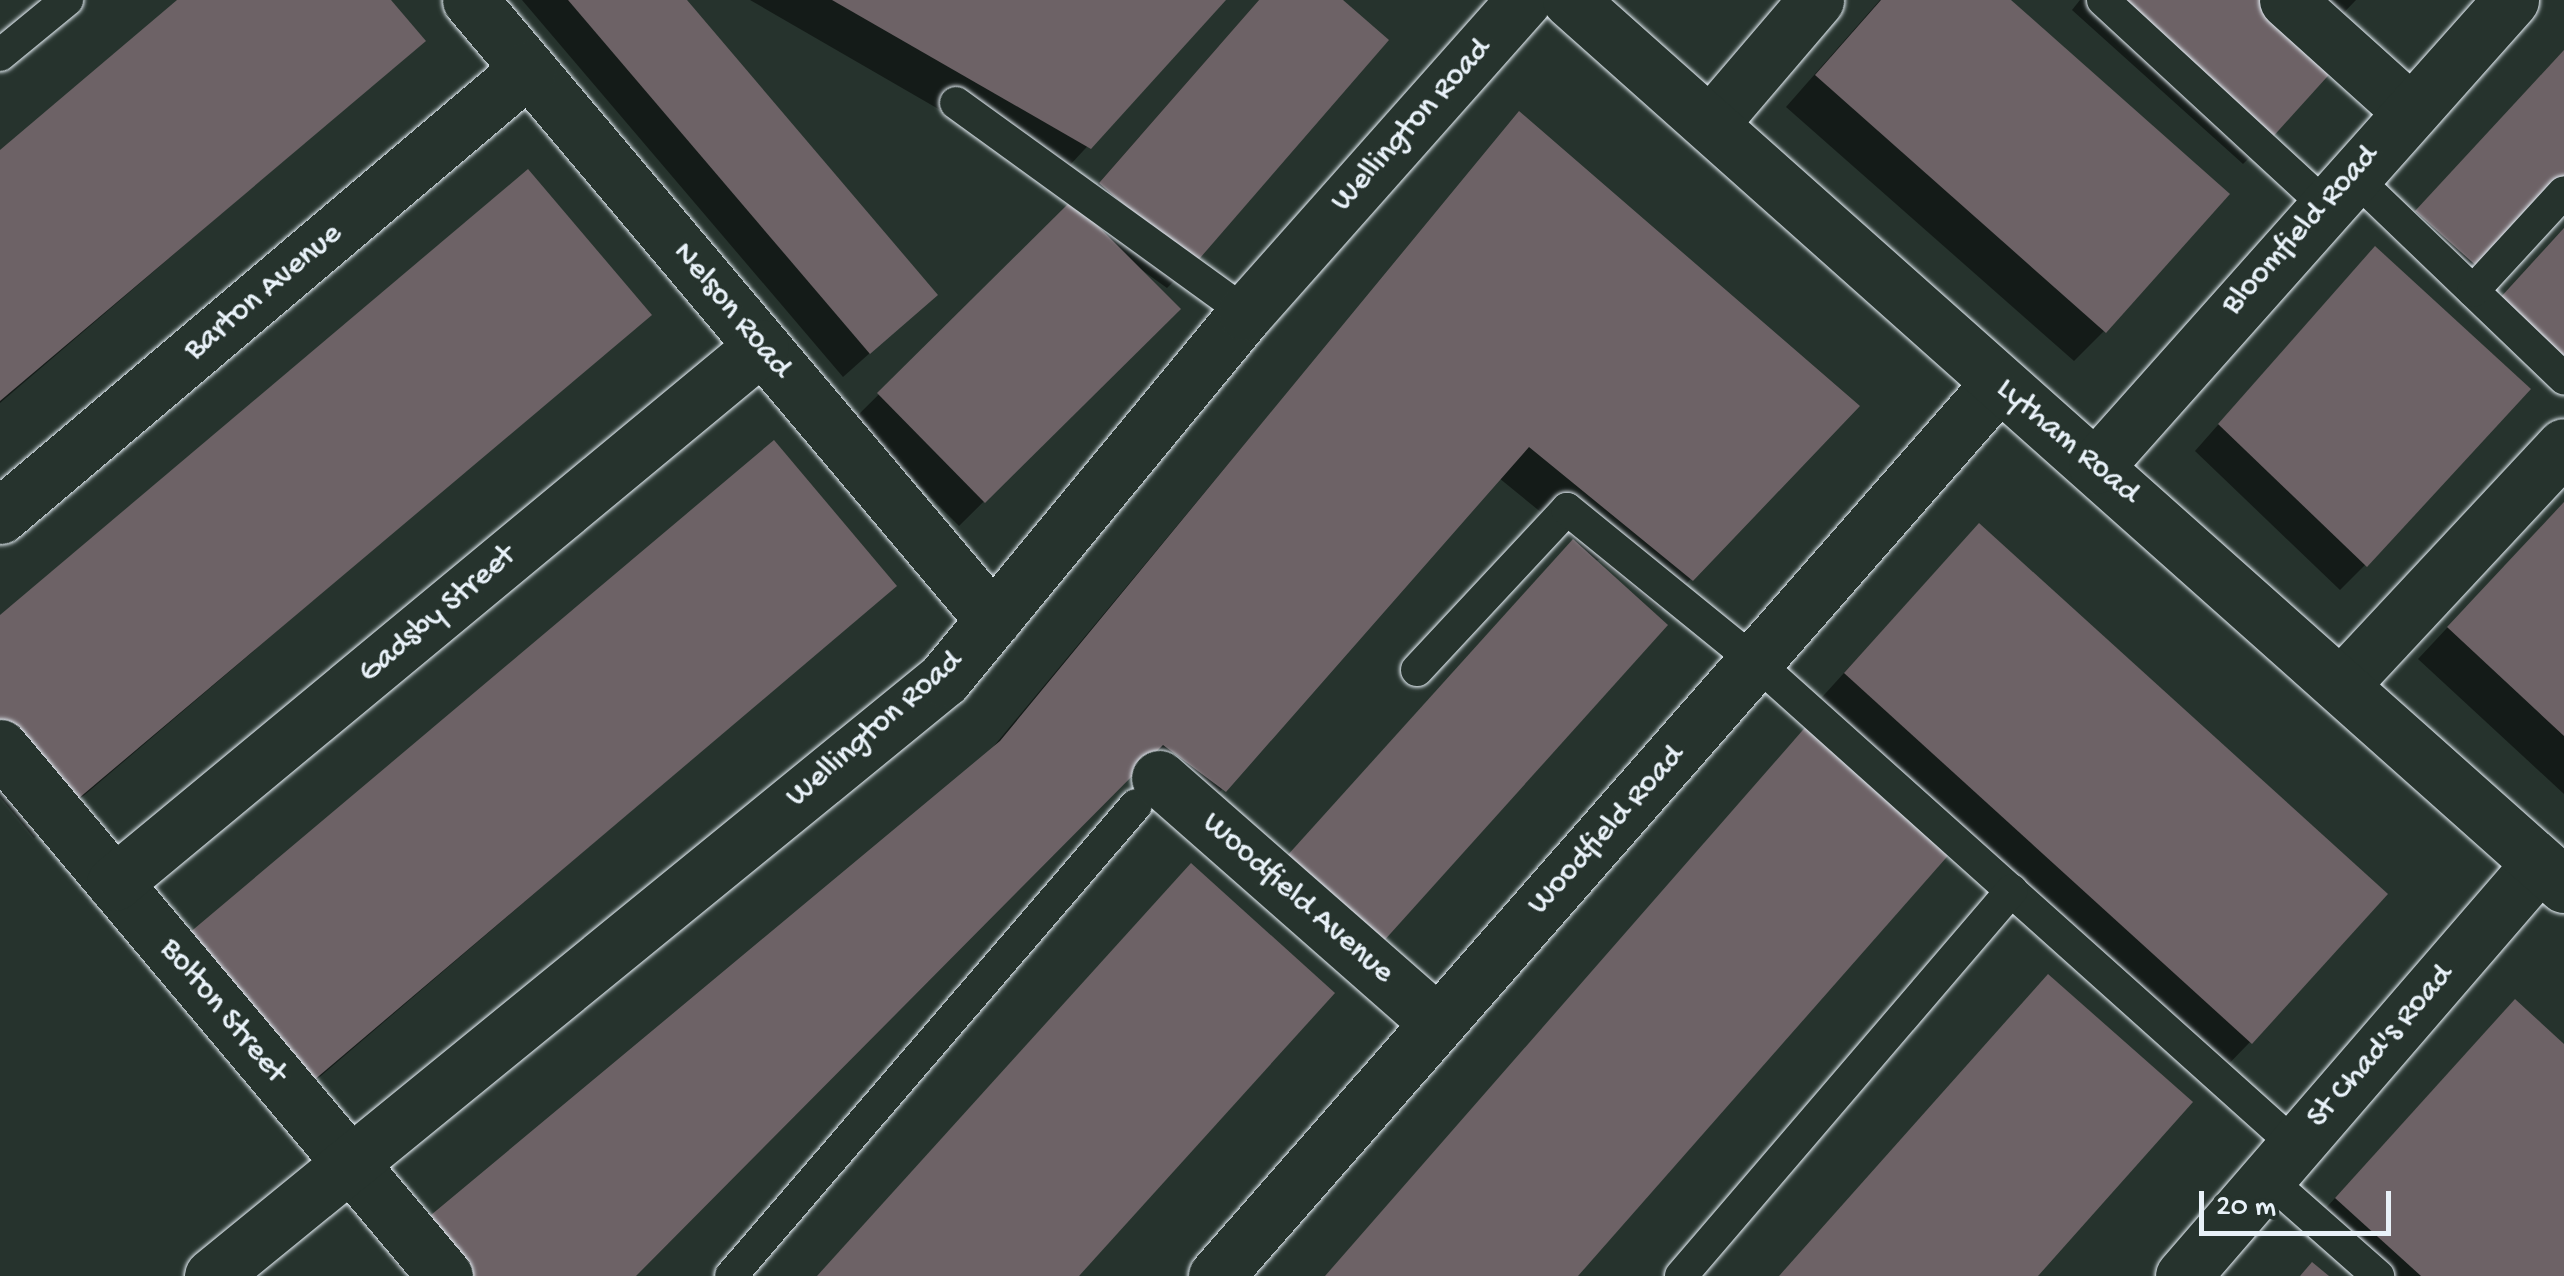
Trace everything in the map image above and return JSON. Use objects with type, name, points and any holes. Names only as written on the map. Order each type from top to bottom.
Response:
[{"type":"street","name":"Nelson Road","points":[[470,0],[993,620]]},
{"type":"street","name":"Wellington Road","points":[[212,1276],[944,679],[1246,314],[1524,0]]},
{"type":"street","name":"Lytham Road","points":[[1570,0],[2552,874]]},
{"type":"street","points":[[1710,123],[1816,0]]},
{"type":"street","points":[[2287,0],[2409,110]]},
{"type":"street","name":"Bloomfield Road","points":[[2096,466],[2510,0]]},
{"type":"street","name":"Barton Avenue","points":[[0,516],[528,69]]},
{"type":"street","name":"Gadsby Street","points":[[114,883],[762,347]]},
{"type":"street","name":"Woodfield Road","points":[[1216,1276],[1436,1021],[1758,664],[1998,384]]},
{"type":"street","points":[[2342,684],[2564,446]]},
{"type":"street","name":"Bolton Street","points":[[0,746],[446,1276]]},
{"type":"street","name":"Woodfield Avenue","points":[[1147,792],[1436,1021]]},
{"type":"street","name":"St Chad's Road","points":[[2183,1276],[2282,1162],[2552,874]]},
{"type":"lane","points":[[0,55],[68,0]]},
{"type":"lane","points":[[2103,0],[2338,190],[2473,291],[2564,378]]},
{"type":"lane","points":[[956,103],[1246,314]]},
{"type":"lane","points":[[2473,291],[2564,192]]},
{"type":"lane","points":[[1417,670],[1567,509],[1758,664],[2012,890],[2282,1162],[2378,1276]]},
{"type":"lane","points":[[732,1276],[1147,792]]},
{"type":"lane","points":[[1681,1276],[2012,890]]},
{"type":"building","points":[[177,0],[391,0],[426,41],[0,401],[0,150]]},
{"type":"building","points":[[568,0],[687,0],[938,295],[870,354]]},
{"type":"building","points":[[832,0],[1226,0],[1091,149]]},
{"type":"building","points":[[1259,0],[1343,0],[1389,40],[1194,265],[1099,183]]},
{"type":"building","points":[[1881,0],[2011,0],[2230,194],[2106,333],[1815,75]]},
{"type":"building","points":[[2113,0],[2261,0],[2336,67],[2270,140]]},
{"type":"building","points":[[2564,50],[2564,180],[2481,270],[2415,211]]},
{"type":"building","points":[[1519,111],[1860,406],[1693,581],[1529,447],[1226,792],[1163,745],[636,1276],[466,1276],[419,1225],[1000,741]]},
{"type":"building","points":[[528,169],[652,315],[66,809],[0,731],[0,615]]},
{"type":"building","points":[[1072,200],[1181,309],[985,503],[877,393]]},
{"type":"building","points":[[2564,228],[2564,356],[2500,298]]},
{"type":"building","points":[[2375,246],[2531,389],[2367,567],[2218,424]]},
{"type":"building","points":[[774,440],[897,586],[313,1081],[188,934]]},
{"type":"building","points":[[2564,502],[2564,736],[2447,627]]},
{"type":"building","points":[[1979,523],[2388,894],[2252,1044],[1844,673]]},
{"type":"building","points":[[1573,539],[1668,625],[1382,943],[1286,857]]},
{"type":"building","points":[[1809,723],[1953,850],[1578,1276],[1325,1276]]},
{"type":"building","points":[[1191,863],[1335,993],[1079,1276],[817,1276]]},
{"type":"building","points":[[2048,974],[2193,1102],[2038,1276],[1779,1276]]},
{"type":"building","points":[[2515,999],[2564,1044],[2564,1276],[2421,1276],[2335,1198]]},
{"type":"building","points":[[2312,1262],[2329,1276],[2300,1276]]}]
